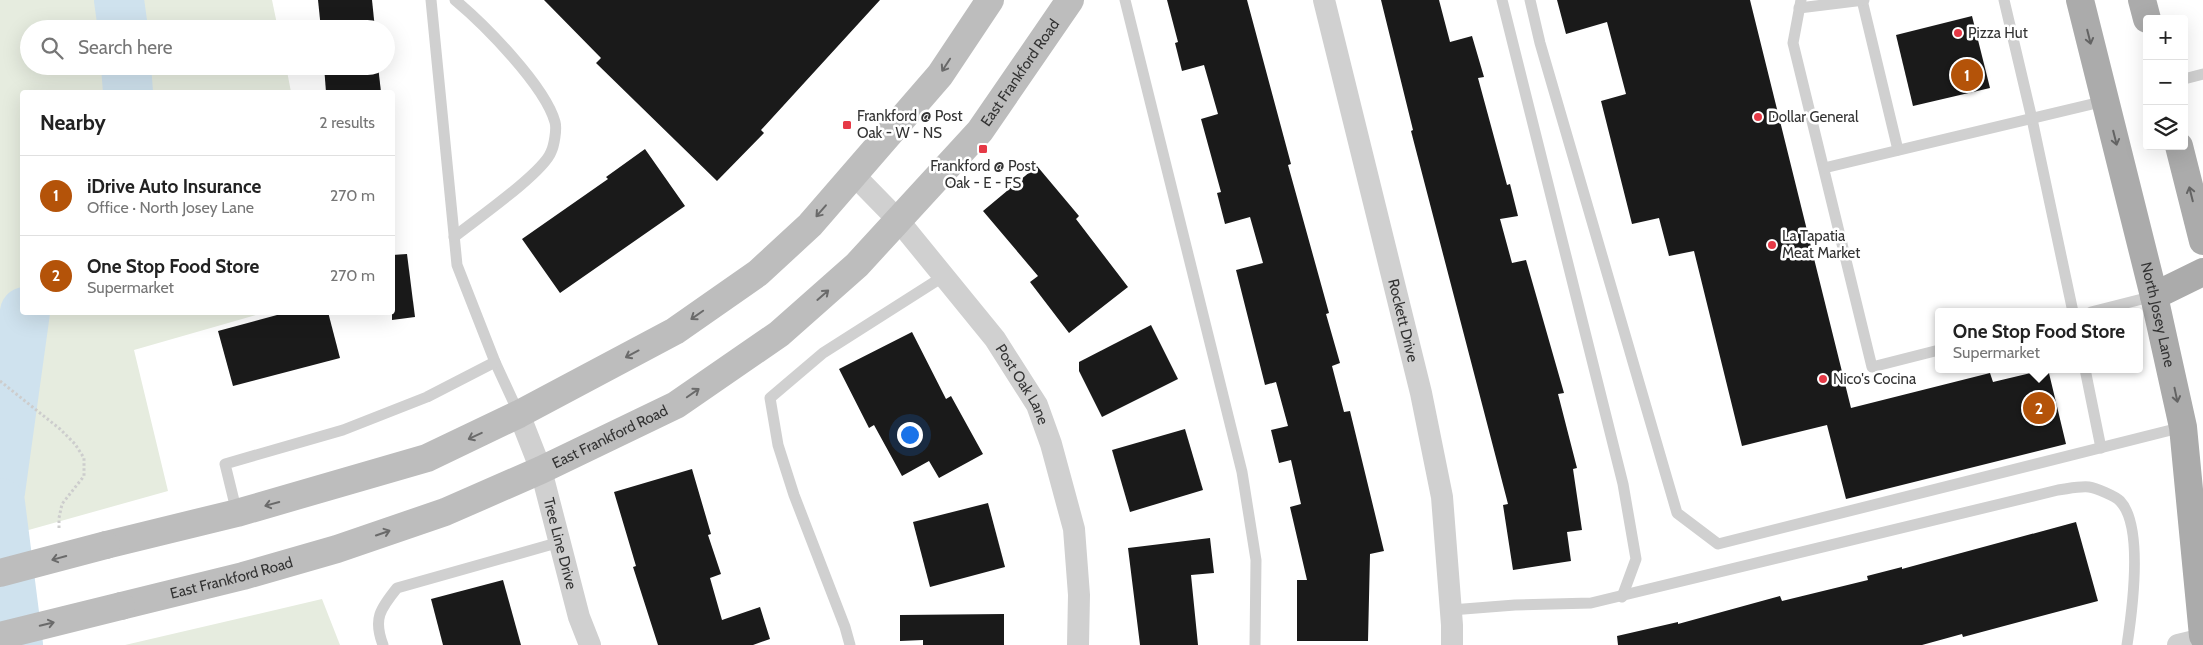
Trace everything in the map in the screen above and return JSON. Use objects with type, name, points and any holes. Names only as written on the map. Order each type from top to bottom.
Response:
[{"type":"main road","name":"East Frankford Road","points":[[0,636],[243,576],[337,549],[445,512],[541,470],[676,405],[779,334],[857,265],[980,131],[1070,0]]},
{"type":"main road","name":"North Josey Lane","points":[[2080,0],[2154,296],[2183,427],[2203,640]]},
{"type":"main road","points":[[2142,0],[2146,15]]},
{"type":"main road","points":[[0,573],[237,513],[427,458],[519,414],[674,331],[758,273],[810,224],[940,75],[987,1]]},
{"type":"main road","points":[[2180,150],[2203,241]]},
{"type":"main road","points":[[2154,296],[2203,272]]},
{"type":"street","name":"Rockett Drive","points":[[1324,0],[1421,393],[1442,497],[1452,645]]},
{"type":"street","name":"Post Oak Lane","points":[[853,174],[898,220],[995,339],[1037,405],[1051,444],[1074,529],[1079,595],[1078,645]]},
{"type":"street","name":"Tree Line Drive","points":[[519,414],[541,470],[579,617],[590,645]]},
{"type":"street","points":[[2178,645],[2203,640]]},
{"type":"lane","points":[[431,0],[457,265],[495,362],[519,414]]},
{"type":"lane","points":[[454,237],[532,176],[551,153],[556,124],[538,87],[470,13],[455,0]]},
{"type":"lane","points":[[1125,0],[1242,472],[1256,560],[1255,645]]},
{"type":"lane","points":[[1502,0],[1623,484],[1636,559],[1622,596]]},
{"type":"lane","points":[[1530,0],[1546,62],[1677,513],[1718,544],[2183,427]]},
{"type":"lane","points":[[1898,150],[1863,0],[1800,4],[1793,43],[1872,367],[1935,351]]},
{"type":"lane","points":[[2004,0],[2032,119],[2072,308]]},
{"type":"lane","points":[[2188,78],[2203,74]]},
{"type":"lane","points":[[1824,168],[2105,100]]},
{"type":"lane","points":[[850,645],[845,627],[794,495],[778,445],[770,398],[823,353],[944,276]]},
{"type":"lane","points":[[2107,308],[2154,296]]},
{"type":"lane","points":[[237,513],[225,464],[343,430],[427,397],[495,362]]},
{"type":"lane","points":[[2086,373],[2101,448]]},
{"type":"lane","points":[[1451,610],[1515,605],[1591,603],[2058,490],[2089,487],[2120,500],[2130,515],[2135,554],[2131,618],[2127,645]]},
{"type":"lane","points":[[383,645],[378,630],[382,607],[396,588],[560,542]]},
{"type":"path","points":[[0,380],[60,429]]},
{"type":"shaded area","points":[[0,0],[272,0],[276,20],[20,20],[20,75],[288,75],[291,90],[20,90],[20,315],[256,315],[134,350],[168,491],[0,538]]},
{"type":"shaded area","points":[[322,599],[340,645],[125,645]]},
{"type":"building","points":[[318,0],[372,0],[374,20],[320,20]]},
{"type":"building","points":[[544,0],[880,0],[761,130],[764,133],[717,181],[596,63],[601,58]]},
{"type":"building","points":[[1167,0],[1247,0],[1291,164],[1288,165],[1329,313],[1326,314],[1340,363],[1332,366],[1344,412],[1350,411],[1384,551],[1370,554],[1368,641],[1297,641],[1297,580],[1307,580],[1290,507],[1301,504],[1291,460],[1279,463],[1271,430],[1288,426],[1276,382],[1265,385],[1236,270],[1263,263],[1250,217],[1225,224],[1217,193],[1221,192],[1201,119],[1218,114],[1204,65],[1182,71],[1175,43],[1178,42]]},
{"type":"building","points":[[1381,0],[1439,0],[1450,42],[1472,36],[1484,77],[1478,78],[1507,185],[1510,184],[1518,216],[1500,219],[1512,263],[1526,260],[1564,393],[1558,394],[1577,468],[1573,469],[1582,530],[1567,532],[1571,561],[1513,570],[1503,505],[1508,504],[1411,131],[1413,130]]},
{"type":"building","points":[[1557,0],[1750,0],[1851,408],[1990,373],[1993,382],[2031,373],[2049,373],[2066,444],[1846,499],[1827,425],[1742,446],[1694,251],[1669,256],[1659,218],[1632,224],[1601,101],[1626,94],[1607,22],[1566,34]]},
{"type":"building","points":[[1972,16],[1990,88],[1913,106],[1896,35]]},
{"type":"building","points":[[325,75],[379,75],[381,90],[326,90]]},
{"type":"building","points":[[645,149],[685,206],[560,293],[522,239],[608,179],[606,177]]},
{"type":"building","points":[[1037,166],[1079,216],[1076,219],[1128,287],[1069,333],[1030,282],[1038,276],[983,211]]},
{"type":"building","points":[[407,254],[415,317],[392,320],[392,315],[395,315],[395,255]]},
{"type":"building","points":[[277,315],[329,315],[340,358],[233,386],[218,331]]},
{"type":"building","points":[[1151,325],[1178,379],[1102,417],[1079,371],[1079,362]]},
{"type":"building","points":[[912,332],[946,399],[951,396],[983,454],[939,478],[929,461],[902,476],[874,425],[869,428],[839,369]]},
{"type":"building","points":[[1185,429],[1203,490],[1130,512],[1112,450]]},
{"type":"building","points":[[692,469],[711,534],[708,535],[721,574],[710,578],[722,620],[760,607],[770,639],[753,645],[658,645],[633,567],[636,566],[614,492]]},
{"type":"building","points":[[988,503],[1005,567],[930,587],[913,522]]},
{"type":"building","points":[[2076,522],[2098,601],[1963,637],[1962,634],[1922,645],[1618,645],[1617,636],[1678,622],[1678,624],[1780,596],[1782,601],[1868,580],[1867,576],[1902,567],[1902,569]]},
{"type":"building","points":[[1210,538],[1214,573],[1191,575],[1198,645],[1140,645],[1128,548]]},
{"type":"building","points":[[503,580],[521,645],[443,645],[431,599]]},
{"type":"building","points":[[1004,614],[1004,645],[923,645],[923,640],[900,641],[900,615]]},
{"type":"waterway","points":[[119,0],[122,20]]},
{"type":"waterway","points":[[127,75],[128,90]]},
{"type":"waterway","points":[[0,492],[25,315]]},
{"type":"waterway","points":[[0,503],[18,645]]},
{"type":"place","name":"Pizza Hut","points":[[1958,33]]},
{"type":"place","name":"iDrive Auto Insurance","points":[[1967,75]]},
{"type":"place","name":"Dollar General","points":[[1758,117]]},
{"type":"place","name":"Frankford @ Post Oak - W - NS","points":[[847,125]]},
{"type":"place","name":"Frankford @ Post Oak - E - FS","points":[[983,149]]},
{"type":"place","name":"La Tapatia Meat Market","points":[[1772,245]]},
{"type":"place","name":"Nico's Cocina","points":[[1823,379]]},
{"type":"place","name":"One Stop Food Store","points":[[2039,408]]}]
